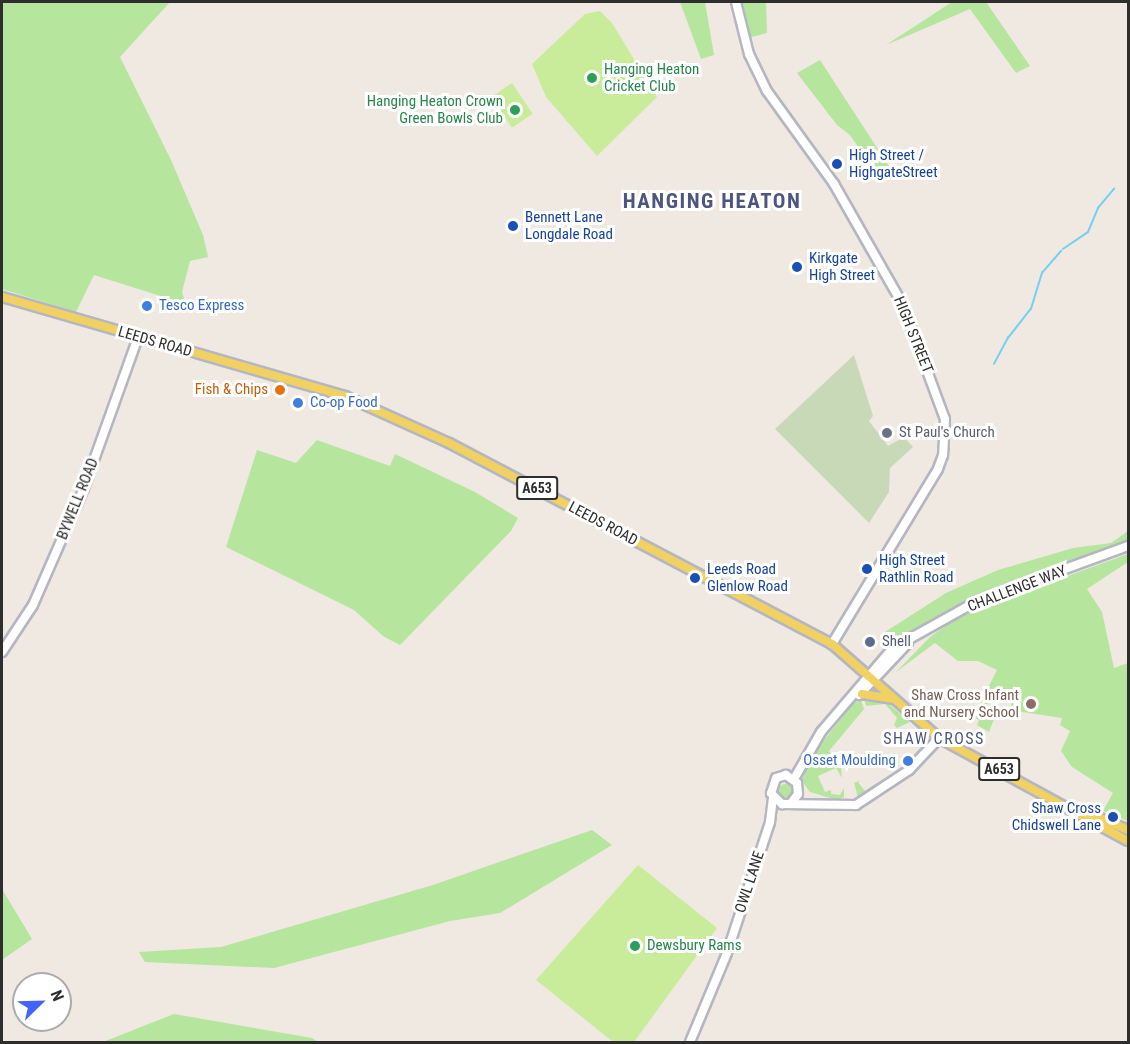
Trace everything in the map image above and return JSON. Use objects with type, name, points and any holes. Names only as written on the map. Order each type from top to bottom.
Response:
[{"type":"main road","name":"HIGH STREET","points":[[736,2],[749,54],[767,91],[834,184],[902,303],[945,419],[943,455],[938,469],[832,644]]},
{"type":"main road","name":"LEEDS ROAD","points":[[2,297],[345,396],[449,443],[832,644],[872,676],[894,699],[939,738],[1128,840]]},
{"type":"main road","name":"BYWELL ROAD","points":[[2,652],[33,605],[84,488],[138,337]]},
{"type":"main road","name":"CHALLENGE WAY","points":[[872,676],[893,648],[977,602],[1128,546]]},
{"type":"main road","points":[[850,700],[862,694],[872,676]]},
{"type":"main road","points":[[794,779],[821,732],[872,676]]},
{"type":"main road","points":[[862,694],[894,699]]},
{"type":"main road","points":[[770,822],[782,804],[792,802],[856,805],[887,787],[939,738]]},
{"type":"main road","points":[[928,750],[953,745]]},
{"type":"main road","points":[[770,822],[773,798],[771,783],[800,765]]},
{"type":"main road","points":[[786,775],[794,779],[811,803]]},
{"type":"main road","points":[[792,802],[799,789]]},
{"type":"main road","points":[[773,798],[782,804]]},
{"type":"main road","name":"LEEDS ROAD","points":[[1059,802],[1128,830]]},
{"type":"main road","name":"OWL LANE","points":[[690,1042],[727,952],[770,822]]},
{"type":"green space","points":[[2,2],[170,2],[120,57],[171,160],[203,235],[208,257],[190,261],[182,292],[186,304],[94,275],[76,312],[2,289]]},
{"type":"green space","points":[[680,2],[705,2],[714,55],[701,59]]},
{"type":"green space","points":[[742,2],[766,2],[767,33],[748,38]]},
{"type":"green space","points":[[952,2],[986,2],[1030,66],[1016,73],[970,9],[886,45]]},
{"type":"green space","name":"Hanging Heaton Cricket Club","points":[[600,11],[612,23],[657,97],[597,156],[546,97],[532,64],[585,14]]},
{"type":"green space","points":[[820,60],[896,177],[876,173],[850,135],[837,125],[797,73]]},
{"type":"green space","name":"Hanging Heaton Crown Green Bowls Club","points":[[512,83],[533,114],[512,128],[491,97]]},
{"type":"green space","points":[[854,355],[873,416],[869,421],[888,446],[904,437],[913,447],[890,468],[889,492],[869,523],[775,429]]},
{"type":"green space","points":[[317,440],[390,466],[395,454],[475,492],[518,518],[511,531],[400,645],[383,636],[354,610],[226,547],[257,450],[296,463]]},
{"type":"green space","points":[[1128,531],[1128,539],[1083,560],[1016,579],[965,601],[893,641],[885,632],[946,593],[998,570],[1073,548],[1111,543]]},
{"type":"green space","points":[[1128,554],[1128,562],[1087,589],[1102,612],[1114,668],[1128,663],[1128,821],[1103,811],[1113,793],[1072,767],[1061,751],[1070,731],[1060,725],[1062,718],[1010,710],[1012,702],[994,697],[985,706],[993,709],[992,714],[1001,717],[1000,720],[994,719],[989,732],[977,725],[979,720],[973,717],[997,670],[978,661],[958,661],[935,643],[896,672],[930,637],[963,614]]},
{"type":"green space","points":[[864,698],[884,700],[910,722],[897,728],[894,725],[897,718],[885,704],[866,706]]},
{"type":"green space","points":[[861,700],[864,709],[829,751],[841,768],[842,778],[836,768],[818,776],[825,792],[831,790],[831,794],[840,795],[844,788],[844,797],[837,800],[810,792],[802,781],[809,759],[854,703]]},
{"type":"green space","points":[[861,780],[858,782],[865,791],[877,783],[880,787],[858,797],[854,783]]},
{"type":"green space","points":[[786,784],[792,786],[794,792],[792,798],[786,800],[780,798],[778,792],[780,786]]},
{"type":"green space","points":[[592,830],[612,845],[500,913],[450,921],[274,968],[145,962],[139,952],[221,947],[433,885]]},
{"type":"green space","name":"Dewsbury Rams","points":[[638,865],[717,928],[634,1042],[613,1042],[536,980]]},
{"type":"green space","points":[[2,889],[32,939],[2,960]]},
{"type":"green space","points":[[174,1014],[312,1038],[318,1042],[103,1042]]},
{"type":"waterway","points":[[1063,249],[1088,232],[1098,208],[1114,189]]},
{"type":"waterway","points":[[994,364],[1008,338],[1031,309],[1042,273],[1061,251]]},
{"type":"place","name":"Hanging Heaton Cricket Club","points":[[592,78]]},
{"type":"place","name":"Hanging Heaton Crown Green Bowls Club","points":[[515,110]]},
{"type":"place","name":"High Street / HighgateStreet","points":[[837,164]]},
{"type":"place","name":"Bennett Lane Longdale Road","points":[[513,226]]},
{"type":"place","name":"Kirkgate High Street","points":[[797,267]]},
{"type":"place","name":"Tesco Express","points":[[147,306]]},
{"type":"place","name":"Fish & Chips","points":[[280,390]]},
{"type":"place","name":"Co-op Food","points":[[298,403]]},
{"type":"place","name":"St Paul's Church","points":[[887,433]]},
{"type":"place","name":"High Street Rathlin Road","points":[[867,569]]},
{"type":"place","name":"Leeds Road Glenlow Road","points":[[695,578]]},
{"type":"place","name":"Shell","points":[[870,642]]},
{"type":"place","name":"Shaw Cross Infant and Nursery School","points":[[1031,704]]},
{"type":"place","name":"Osset Moulding","points":[[908,761]]},
{"type":"place","name":"Shaw Cross Chidswell Lane","points":[[1113,817]]},
{"type":"place","name":"Dewsbury Rams","points":[[635,946]]},
{"type":"district","name":"HANGING HEATON","points":[[712,201]]},
{"type":"district","name":"SHAW CROSS","points":[[934,739]]}]
